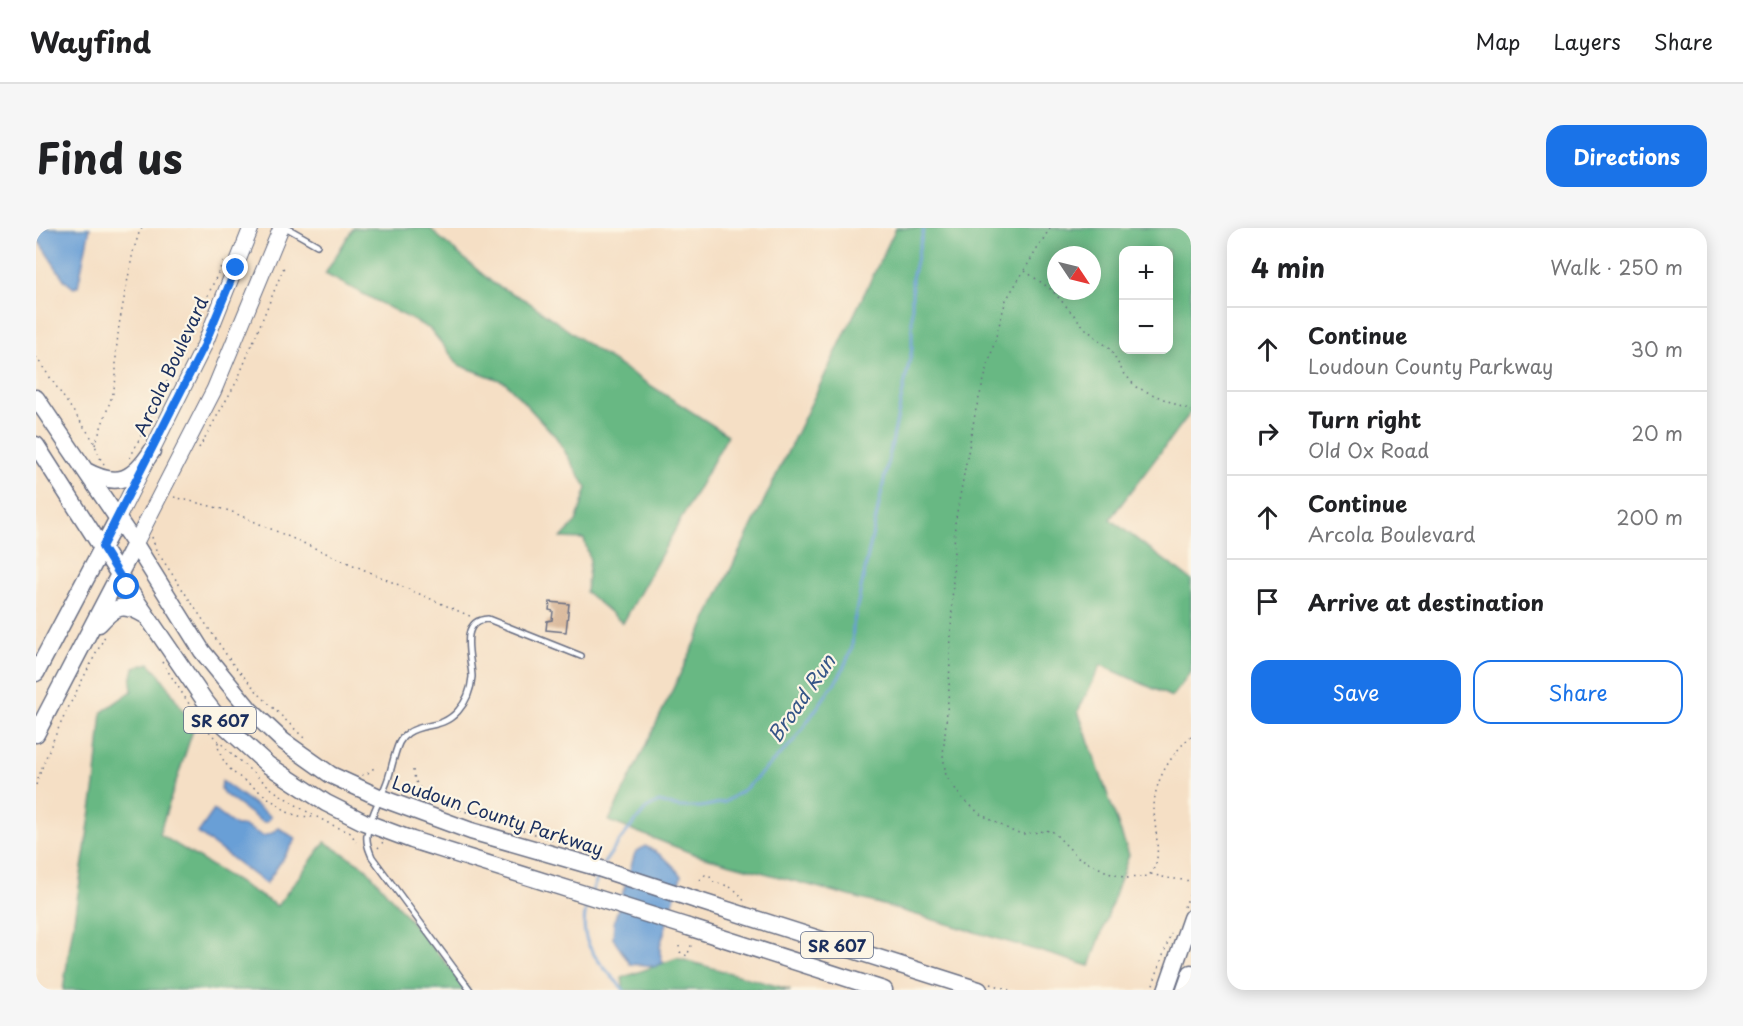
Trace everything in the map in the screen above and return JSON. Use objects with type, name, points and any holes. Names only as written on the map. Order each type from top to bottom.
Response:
[{"type":"main road","name":"Arcola Boulevard","points":[[118,518],[204,346],[251,228]]},
{"type":"main road","points":[[36,734],[214,390],[281,228]]},
{"type":"main road","name":"Loudoun County Parkway","points":[[36,398],[118,518],[202,651],[250,710],[283,741],[331,775],[381,798],[471,831],[588,865],[979,990]]},
{"type":"main road","points":[[36,444],[119,574]]},
{"type":"main road","points":[[85,470],[101,478],[123,480],[136,472],[152,451]]},
{"type":"main road","points":[[36,673],[118,518]]},
{"type":"main road","name":"SR 607","points":[[119,574],[222,723],[268,765],[339,810],[412,840],[574,891],[691,933],[884,990]]},
{"type":"main road","points":[[83,644],[108,613],[115,609],[128,606],[146,615]]},
{"type":"main road","points":[[1166,990],[1191,918]]},
{"type":"main road","points":[[1185,990],[1191,973]]},
{"type":"lane","points":[[287,228],[317,245]]},
{"type":"lane","points":[[470,990],[372,857],[367,837],[370,824],[402,739],[409,732],[445,721],[457,712],[467,697],[472,680],[468,638],[474,625],[479,621],[488,618],[581,656]]},
{"type":"path","points":[[95,445],[113,393],[119,325],[133,252],[142,228]]},
{"type":"path","points":[[1050,228],[1006,300],[976,410],[955,523],[949,689],[943,755],[946,776],[980,814],[1002,827],[1025,834],[1051,830],[1078,857],[1111,874],[1128,878],[1149,876],[1156,864],[1157,837],[1154,807],[1159,780],[1173,754],[1191,736]]},
{"type":"path","points":[[127,462],[183,350],[226,255]]},
{"type":"path","points":[[198,450],[237,381],[284,267]]},
{"type":"path","points":[[1025,270],[1052,290],[1086,329],[1110,349],[1123,372],[1136,387],[1191,411]]},
{"type":"path","points":[[36,357],[95,445],[106,466]]},
{"type":"path","points":[[173,497],[230,511],[479,621]]},
{"type":"path","points":[[153,536],[152,541],[156,550],[232,663],[260,695],[310,744]]},
{"type":"path","points":[[36,785],[58,728],[109,630]]},
{"type":"path","points":[[219,741],[218,749],[234,773],[289,813],[299,816],[315,816]]},
{"type":"path","points":[[357,776],[369,775],[374,768]]},
{"type":"path","points":[[413,770],[422,792],[436,802],[541,835],[561,844]]},
{"type":"path","points":[[412,783],[417,782]]},
{"type":"path","points":[[1150,873],[1191,881]]},
{"type":"path","points":[[700,880],[705,875],[713,882],[732,887],[739,892],[747,907]]},
{"type":"path","points":[[679,946],[680,952],[687,956],[691,933]]},
{"type":"green space","points":[[353,228],[430,228],[494,284],[527,301],[600,353],[728,435],[623,623],[586,592],[590,560],[584,539],[561,538],[576,522],[587,488],[556,437],[505,382],[459,365],[430,329],[325,274]]},
{"type":"green space","points":[[896,228],[1191,228],[1191,412],[1110,519],[1191,580],[1191,672],[1172,697],[1101,665],[1078,711],[1129,855],[1090,966],[883,905],[694,854],[609,821]]},
{"type":"green space","points":[[149,663],[160,675],[194,727],[159,834],[277,906],[325,842],[365,867],[469,990],[63,990],[95,785],[102,712],[132,691],[131,681],[134,668]]},
{"type":"green space","points":[[677,958],[791,990],[624,990],[622,978]]},
{"type":"water","points":[[36,228],[90,228],[78,286],[74,288],[65,281],[36,237]]},
{"type":"water","points":[[222,781],[271,817],[267,822],[262,822],[224,794],[221,789]]},
{"type":"water","points":[[214,810],[236,826],[244,826],[263,836],[279,828],[296,839],[266,884],[198,833]]},
{"type":"water","points":[[645,846],[665,858],[681,876],[660,946],[663,963],[654,967],[630,964],[613,938],[614,922],[635,853]]},
{"type":"building","points":[[550,602],[569,604],[566,632],[546,630],[547,621],[552,620],[553,611],[549,610]]},
{"type":"waterway","name":"Broad Run","points":[[604,863],[646,809],[659,802],[679,807],[701,807],[725,802],[746,788],[793,742],[840,675],[852,649],[853,626],[912,349],[912,278],[924,228]]},
{"type":"waterway","name":"Broad Run","points":[[592,891],[599,875]]},
{"type":"waterway","name":"Broad Run","points":[[589,900],[585,915],[586,939],[598,960],[624,990]]},
{"type":"route","points":[[127,587],[102,547],[204,346],[236,268]]}]
